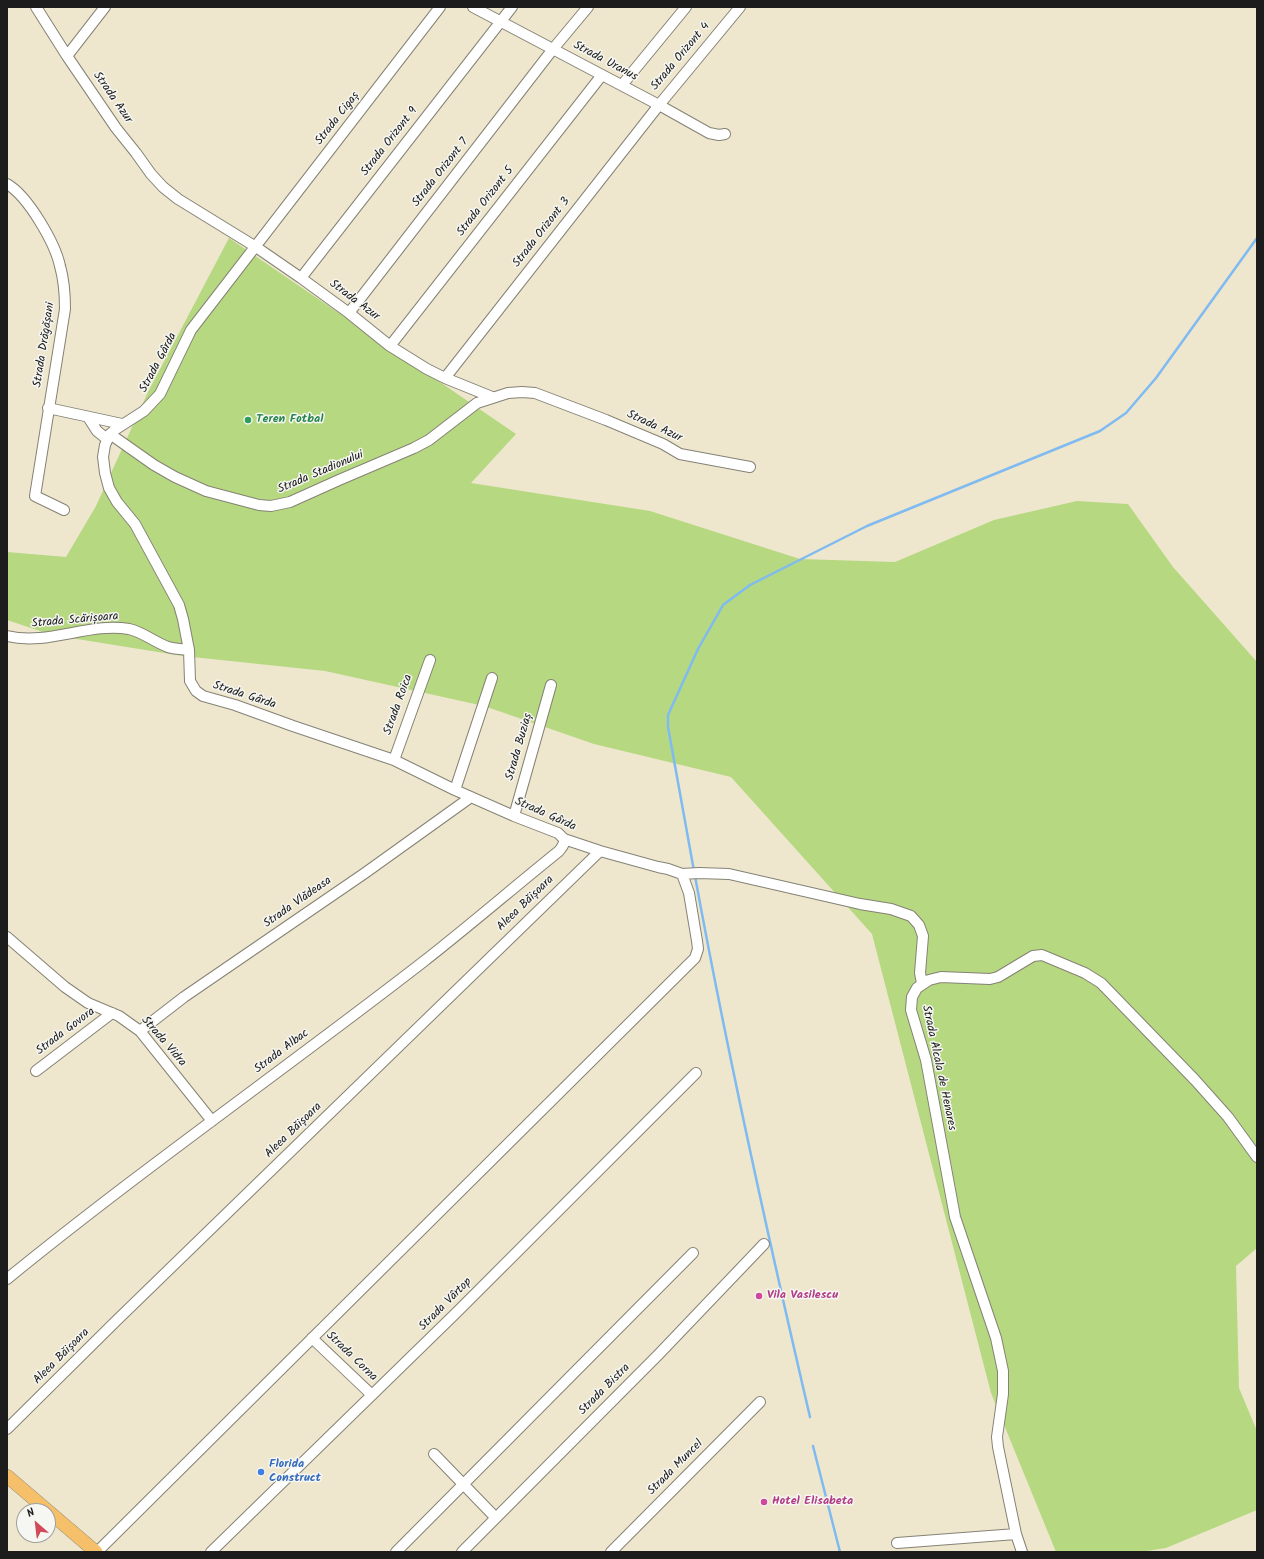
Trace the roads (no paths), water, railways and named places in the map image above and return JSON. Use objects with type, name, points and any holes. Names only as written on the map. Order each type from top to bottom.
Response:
[{"type":"main road","points":[[7,1476],[96,1552]]},
{"type":"street","name":"Strada Azur","points":[[36,7],[116,128],[151,174],[163,187],[178,199],[256,247],[301,278],[390,346],[427,369],[492,397],[508,393],[535,393],[606,420],[663,444],[680,454],[750,467]]},
{"type":"street","points":[[67,56],[105,7]]},
{"type":"street","name":"Strada Cigaș","points":[[256,247],[440,7]]},
{"type":"street","name":"Strada Uranus","points":[[473,7],[622,85],[709,133],[719,135],[725,134]]},
{"type":"street","name":"Strada Orizont 9","points":[[301,278],[512,7]]},
{"type":"street","name":"Strada Orizont 7","points":[[348,313],[553,49],[588,7]]},
{"type":"street","points":[[622,85],[686,7]]},
{"type":"street","name":"Strada Orizont 4","points":[[659,105],[740,7]]},
{"type":"street","name":"Strada Orizont 5","points":[[390,346],[602,75]]},
{"type":"street","name":"Strada Orizont 3","points":[[445,378],[659,105]]},
{"type":"street","name":"Strada Drăgășani","points":[[7,184],[26,201],[34,212],[55,250],[64,285],[65,309],[34,496],[64,510]]},
{"type":"street","name":"Strada Gârda","points":[[256,247],[191,330],[160,394],[144,411],[122,424],[109,437],[103,456],[109,488],[117,502],[135,524],[179,605],[189,650],[190,681],[196,692],[202,696],[235,705],[394,760],[455,790],[514,816],[546,827],[558,833],[564,839],[600,851],[684,874],[729,874],[832,896],[860,904],[891,908],[911,916],[919,925],[923,936],[920,973],[922,983]]},
{"type":"street","name":"Strada Stadionului","points":[[109,437],[175,477],[206,491],[259,505],[271,506],[290,502],[414,448],[429,440],[478,403],[492,397]]},
{"type":"street","points":[[48,408],[122,424]]},
{"type":"street","points":[[88,417],[97,431],[109,437]]},
{"type":"street","name":"Strada Scărișoara","points":[[7,636],[36,639],[70,635],[91,630],[129,629],[143,634],[170,648],[189,650]]},
{"type":"street","name":"Strada Roica","points":[[394,760],[430,660]]},
{"type":"street","points":[[455,790],[492,678]]},
{"type":"street","name":"Strada Buziaș","points":[[514,816],[550,685]]},
{"type":"street","name":"Strada Vlădeasa","points":[[140,1031],[184,997],[365,873],[471,797]]},
{"type":"street","name":"Strada Albac","points":[[7,1279],[80,1220],[424,961],[559,851],[562,847],[564,839]]},
{"type":"street","name":"Aleea Băișoara","points":[[7,1429],[115,1322],[600,851]]},
{"type":"street","points":[[96,1552],[695,958],[698,949],[697,941],[689,893],[684,874]]},
{"type":"street","name":"Strada Vidra","points":[[7,937],[65,987],[88,1003],[127,1021],[140,1031],[212,1121]]},
{"type":"street","points":[[922,983],[941,977],[990,979],[998,977],[1033,956],[1042,955],[1085,973],[1101,983],[1195,1080],[1228,1117],[1257,1157]]},
{"type":"street","name":"Strada Alcala de Henares","points":[[922,983],[912,997],[910,1010],[926,1060],[955,1217],[996,1338],[1003,1371],[1003,1394],[997,1437],[998,1447],[1016,1534],[1022,1552]]},
{"type":"street","name":"Strada Govora","points":[[36,1071],[112,1013]]},
{"type":"street","name":"Strada Vârtop","points":[[211,1552],[457,1312],[696,1073]]},
{"type":"street","name":"Strada Bistra","points":[[462,1552],[659,1354],[764,1244]]},
{"type":"street","points":[[396,1552],[693,1253]]},
{"type":"street","name":"Strada Corna","points":[[312,1338],[372,1395]]},
{"type":"street","name":"Strada Muncel","points":[[611,1552],[760,1402]]},
{"type":"street","points":[[434,1454],[496,1518]]},
{"type":"street","points":[[897,1543],[1016,1534]]},
{"type":"waterway","points":[[694,871],[668,727],[668,715],[698,649],[723,605],[750,585],[867,526],[1100,431],[1126,413],[1156,378],[1257,238]]},
{"type":"waterway","points":[[695,876],[749,1147],[810,1417]]},
{"type":"waterway","points":[[813,1446],[840,1552]]},
{"type":"place","name":"Teren Fotbal","points":[[248,420]]},
{"type":"place","name":"Vila Vasilescu","points":[[759,1296]]},
{"type":"place","name":"Florida Construct","points":[[261,1472]]},
{"type":"place","name":"Hotel Elisabeta","points":[[764,1502]]}]
